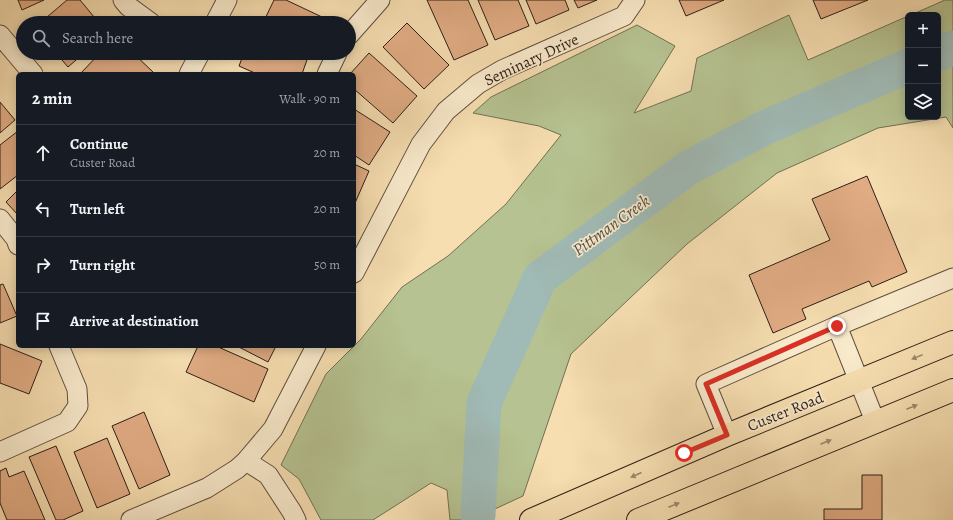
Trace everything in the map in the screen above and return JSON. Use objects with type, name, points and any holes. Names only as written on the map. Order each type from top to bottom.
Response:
[{"type":"main road","name":"Custer Road","points":[[531,520],[557,515],[727,435],[953,342]]},
{"type":"main road","points":[[638,520],[953,390]]},
{"type":"street","points":[[123,0],[128,6],[142,16]]},
{"type":"street","points":[[219,16],[227,0]]},
{"type":"street","points":[[356,27],[380,0]]},
{"type":"street","name":"Seminary Drive","points":[[356,269],[421,144],[446,111],[478,84],[502,70],[624,16],[634,2]]},
{"type":"street","points":[[0,35],[16,54]]},
{"type":"street","points":[[21,60],[31,72]]},
{"type":"street","points":[[190,72],[196,60]]},
{"type":"street","points":[[328,72],[334,60]]},
{"type":"street","points":[[0,219],[16,239]]},
{"type":"street","points":[[727,435],[706,384],[837,326],[953,278]]},
{"type":"street","points":[[837,326],[875,421]]},
{"type":"street","points":[[0,452],[67,422],[78,406],[77,389],[61,348]]},
{"type":"street","points":[[131,520],[207,488],[237,469],[246,461],[273,429],[315,348]]},
{"type":"street","points":[[246,461],[268,476],[296,520]]},
{"type":"green space","points":[[945,0],[953,0],[953,128],[946,117],[941,118],[941,12],[918,12]]},
{"type":"green space","points":[[789,15],[808,60],[905,17],[905,120],[927,120],[878,128],[777,173],[687,244],[571,354],[523,496],[471,520],[450,520],[447,490],[431,483],[373,520],[321,520],[299,479],[281,465],[326,374],[352,348],[356,348],[356,344],[402,287],[448,256],[506,204],[561,135],[539,126],[473,113],[491,97],[637,25],[675,46],[634,113],[691,91],[697,58]]},
{"type":"building","points":[[18,0],[44,0],[22,10]]},
{"type":"building","points":[[67,0],[80,0],[93,16],[48,16]]},
{"type":"building","points":[[274,0],[286,0],[320,16],[266,16]]},
{"type":"building","points":[[427,0],[468,0],[488,45],[454,60]]},
{"type":"building","points":[[478,0],[518,0],[529,26],[495,40]]},
{"type":"building","points":[[526,0],[565,0],[569,10],[536,24]]},
{"type":"building","points":[[574,0],[597,0],[578,8]]},
{"type":"building","points":[[679,0],[724,0],[686,16]]},
{"type":"building","points":[[813,0],[868,0],[821,19]]},
{"type":"building","points":[[407,23],[449,65],[424,89],[383,47]]},
{"type":"building","points":[[369,53],[417,96],[393,123],[356,91],[356,72],[352,72]]},
{"type":"building","points":[[62,60],[76,60],[68,67]]},
{"type":"building","points":[[93,60],[140,60],[153,72],[82,72]]},
{"type":"building","points":[[241,60],[307,60],[303,72],[252,72],[239,66]]},
{"type":"building","points":[[0,102],[15,120],[0,133]]},
{"type":"building","points":[[356,110],[390,132],[369,165],[356,156]]},
{"type":"building","points":[[16,133],[16,177],[0,189],[0,145]]},
{"type":"building","points":[[356,165],[369,171],[356,201]]},
{"type":"building","points":[[867,176],[907,272],[872,287],[869,281],[802,309],[806,319],[773,333],[749,275],[830,240],[812,199]]},
{"type":"building","points":[[16,192],[16,213],[6,202]]},
{"type":"building","points":[[3,284],[16,316],[0,323],[0,285]]},
{"type":"building","points":[[0,344],[42,361],[29,394],[0,383]]},
{"type":"building","points":[[197,348],[221,348],[268,369],[254,402],[186,372]]},
{"type":"building","points":[[241,348],[275,348],[268,362]]},
{"type":"building","points":[[144,412],[170,475],[139,489],[112,426]]},
{"type":"building","points":[[107,438],[130,494],[97,508],[74,452]]},
{"type":"building","points":[[56,446],[83,511],[63,520],[56,520],[29,457]]},
{"type":"building","points":[[6,468],[9,477],[24,471],[45,520],[7,520],[0,503],[0,471]]},
{"type":"building","points":[[862,475],[882,475],[882,520],[824,520],[824,509],[862,509]]},
{"type":"waterway","name":"Pittman Creek","points":[[941,53],[953,48]]},
{"type":"waterway","name":"Pittman Creek","points":[[478,515],[484,403],[540,278],[688,168],[764,128],[905,67]]},
{"type":"route","points":[[684,453],[727,435],[706,384],[837,326]]}]
